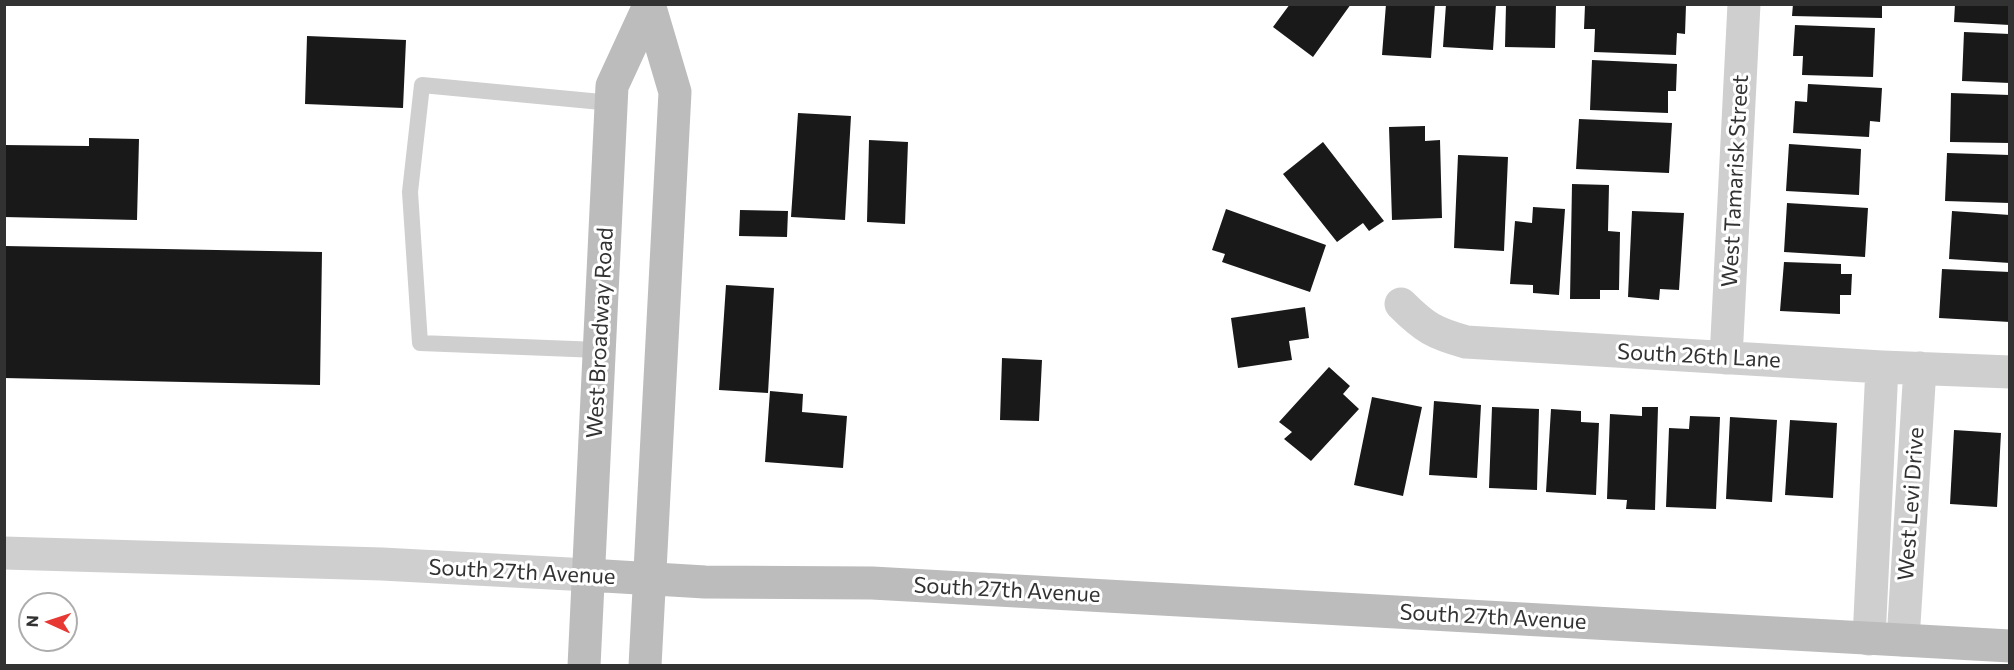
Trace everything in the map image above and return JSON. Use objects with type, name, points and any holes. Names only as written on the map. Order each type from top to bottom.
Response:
[{"type":"main road","name":"West Broadway Road","points":[[584,666],[612,87],[648,6]]},
{"type":"main road","name":"West Broadway Road","points":[[645,666],[675,92],[648,6]]},
{"type":"main road","name":"South 27th Avenue","points":[[588,575],[705,582],[872,583],[2010,646]]},
{"type":"street","name":"West Tamarisk Street","points":[[1726,357],[1744,4]]},
{"type":"street","name":"South 26th Lane","points":[[1401,304],[1419,322],[1438,334],[1466,342],[1882,367],[2010,372]]},
{"type":"street","name":"West Levi Drive","points":[[1869,639],[1882,367]]},
{"type":"street","name":"West Levi Drive","points":[[1903,640],[1920,368]]},
{"type":"street","name":"South 27th Avenue","points":[[4,553],[382,564],[588,575]]},
{"type":"lane","points":[[599,350],[420,343],[410,192],[423,85],[612,103]]},
{"type":"building","points":[[1290,4],[1351,4],[1313,57],[1273,27]]},
{"type":"building","points":[[1386,4],[1435,4],[1431,58],[1382,55]]},
{"type":"building","points":[[1446,4],[1496,4],[1493,50],[1443,47]]},
{"type":"building","points":[[1506,4],[1556,4],[1555,48],[1505,47]]},
{"type":"building","points":[[1793,4],[1882,4],[1882,18],[1792,16]]},
{"type":"building","points":[[1955,4],[2010,4],[2010,25],[1954,22]]},
{"type":"building","points":[[1585,5],[1686,5],[1685,34],[1677,33],[1676,55],[1594,52],[1595,29],[1584,29]]},
{"type":"building","points":[[1795,25],[1875,28],[1873,77],[1802,75],[1803,56],[1793,56]]},
{"type":"building","points":[[1964,32],[2010,34],[2010,83],[1962,81]]},
{"type":"building","points":[[307,36],[406,40],[403,108],[305,104]]},
{"type":"building","points":[[1592,60],[1677,64],[1676,91],[1668,91],[1668,113],[1590,110]]},
{"type":"building","points":[[1808,84],[1882,88],[1880,122],[1870,121],[1869,137],[1793,133],[1795,101],[1807,102]]},
{"type":"building","points":[[1951,93],[2010,95],[2010,143],[1950,142]]},
{"type":"building","points":[[798,113],[851,116],[845,220],[791,217]]},
{"type":"building","points":[[1579,119],[1672,123],[1669,173],[1576,169]]},
{"type":"building","points":[[1425,126],[1425,141],[1440,140],[1442,218],[1392,220],[1389,127]]},
{"type":"building","points":[[89,138],[139,139],[137,220],[4,217],[4,145],[89,146]]},
{"type":"building","points":[[869,140],[908,142],[905,224],[867,222]]},
{"type":"building","points":[[1323,142],[1384,221],[1369,231],[1363,223],[1337,242],[1283,174]]},
{"type":"building","points":[[1789,144],[1861,149],[1859,195],[1786,191]]},
{"type":"building","points":[[1947,153],[2010,155],[2010,203],[1945,201]]},
{"type":"building","points":[[1458,155],[1508,157],[1504,251],[1454,248]]},
{"type":"building","points":[[1572,184],[1609,185],[1608,231],[1620,232],[1619,290],[1600,290],[1600,299],[1570,299]]},
{"type":"building","points":[[1787,203],[1868,208],[1865,257],[1784,252]]},
{"type":"building","points":[[1533,207],[1565,209],[1559,295],[1533,293],[1533,285],[1510,284],[1515,221],[1532,223]]},
{"type":"building","points":[[1226,209],[1326,245],[1310,292],[1222,262],[1225,254],[1212,250]]},
{"type":"building","points":[[740,210],[788,211],[787,237],[739,236]]},
{"type":"building","points":[[1632,211],[1684,213],[1679,290],[1660,289],[1659,300],[1628,297]]},
{"type":"building","points":[[1952,211],[2010,215],[2010,263],[1949,259]]},
{"type":"building","points":[[5,246],[322,252],[320,385],[4,378]]},
{"type":"building","points":[[1784,262],[1841,264],[1841,274],[1852,274],[1851,295],[1840,295],[1840,314],[1780,311]]},
{"type":"building","points":[[1942,269],[2010,272],[2010,322],[1939,318]]},
{"type":"building","points":[[726,285],[774,288],[768,393],[719,390]]},
{"type":"building","points":[[1305,307],[1309,338],[1289,341],[1292,360],[1238,368],[1231,318]]},
{"type":"building","points":[[1002,358],[1042,360],[1039,421],[1000,420]]},
{"type":"building","points":[[1329,367],[1350,386],[1343,394],[1359,409],[1311,461],[1284,439],[1292,432],[1279,422]]},
{"type":"building","points":[[770,391],[803,394],[802,412],[847,416],[843,468],[765,462]]},
{"type":"building","points":[[1372,397],[1422,407],[1403,496],[1354,485]]},
{"type":"building","points":[[1434,401],[1481,405],[1477,478],[1429,475]]},
{"type":"building","points":[[1492,407],[1539,409],[1537,490],[1489,488]]},
{"type":"building","points":[[1642,407],[1658,407],[1655,510],[1626,509],[1627,500],[1607,499],[1610,414],[1642,416]]},
{"type":"building","points":[[1551,409],[1581,411],[1581,422],[1599,423],[1596,495],[1546,492]]},
{"type":"building","points":[[1690,416],[1720,417],[1716,509],[1666,507],[1669,428],[1689,429]]},
{"type":"building","points":[[1730,417],[1777,420],[1772,502],[1726,499]]},
{"type":"building","points":[[1790,420],[1837,423],[1833,498],[1785,495]]},
{"type":"building","points":[[1954,430],[2001,433],[1997,507],[1950,504]]}]
